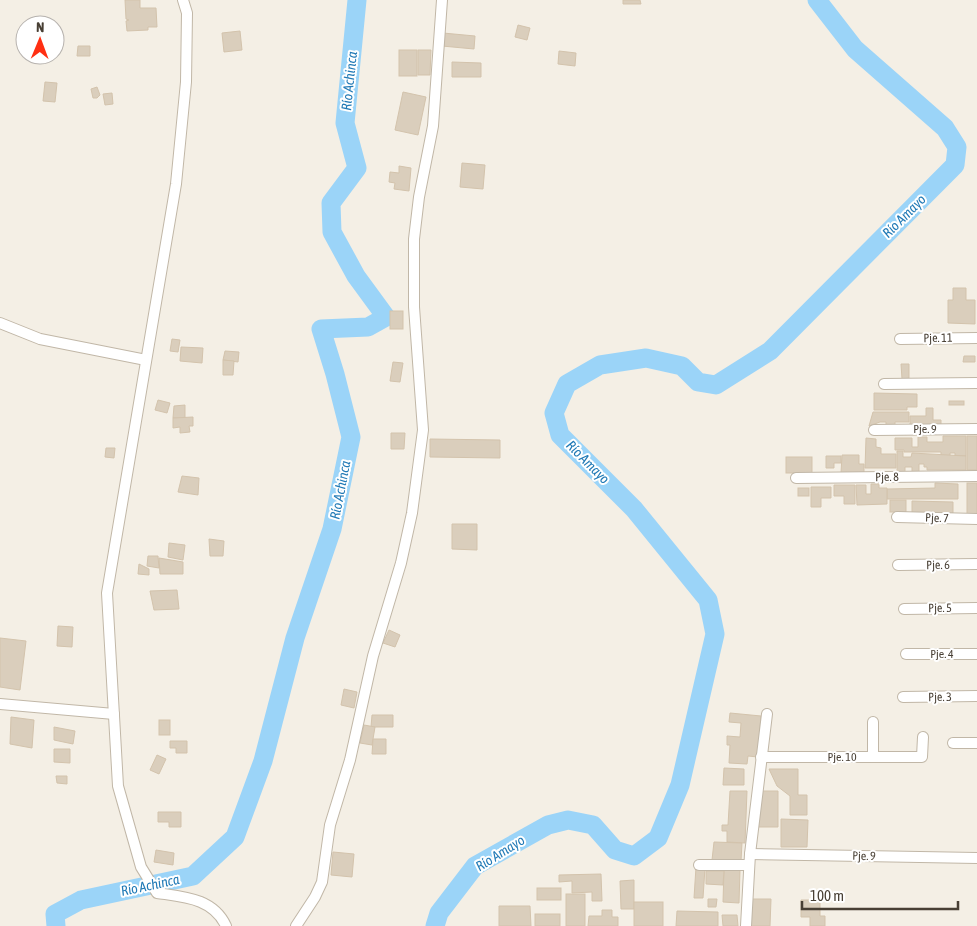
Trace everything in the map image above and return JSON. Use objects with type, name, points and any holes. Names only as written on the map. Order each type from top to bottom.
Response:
[{"type":"street","points":[[183,0],[187,13],[186,82],[177,175],[107,593],[118,786],[141,867],[157,893],[199,901],[211,907],[222,917],[226,926]]},
{"type":"street","points":[[296,926],[315,897],[322,882],[330,825],[350,760],[373,656],[400,563],[412,513],[423,430],[414,308],[414,239],[419,197],[433,126],[442,0]]},
{"type":"street","points":[[0,323],[40,339],[146,360]]},
{"type":"street","name":"Pje. 11","points":[[900,339],[977,338]]},
{"type":"street","points":[[884,384],[977,383]]},
{"type":"street","name":"Pje. 9","points":[[874,430],[977,429]]},
{"type":"street","name":"Pje. 8","points":[[796,478],[977,476]]},
{"type":"street","name":"Pje. 7","points":[[897,517],[977,519]]},
{"type":"street","name":"Pje. 6","points":[[898,565],[977,564]]},
{"type":"street","name":"Pje. 5","points":[[904,609],[977,608]]},
{"type":"street","name":"Pje. 4","points":[[906,654],[977,654]]},
{"type":"street","name":"Pje. 3","points":[[903,697],[977,696]]},
{"type":"street","points":[[0,704],[114,714]]},
{"type":"street","points":[[746,926],[750,859],[767,714]]},
{"type":"street","points":[[873,722],[873,758]]},
{"type":"street","name":"Pje. 10","points":[[761,757],[922,757],[923,737]]},
{"type":"street","points":[[953,743],[977,743]]},
{"type":"street","name":"Pje. 9","points":[[699,866],[750,859],[977,858]]},
{"type":"building","points":[[125,0],[140,0],[140,8],[156,8],[157,27],[148,27],[148,30],[127,31],[126,21],[129,20],[126,19]]},
{"type":"building","points":[[623,0],[640,0],[641,4],[623,4]]},
{"type":"building","points":[[518,25],[530,28],[527,40],[515,37]]},
{"type":"building","points":[[240,31],[242,50],[224,52],[222,33]]},
{"type":"building","points":[[443,33],[475,36],[474,49],[442,46]]},
{"type":"building","points":[[78,46],[90,46],[90,56],[77,56]]},
{"type":"building","points":[[399,50],[417,50],[417,76],[399,76]]},
{"type":"building","points":[[418,50],[431,50],[430,75],[418,75]]},
{"type":"building","points":[[559,51],[576,53],[575,66],[558,64]]},
{"type":"building","points":[[452,62],[481,63],[481,77],[452,77]]},
{"type":"building","points":[[45,82],[57,83],[55,102],[43,101]]},
{"type":"building","points":[[97,87],[100,95],[97,98],[93,98],[91,89]]},
{"type":"building","points":[[403,92],[426,97],[418,135],[395,130]]},
{"type":"building","points":[[112,93],[113,104],[105,105],[103,94]]},
{"type":"building","points":[[462,163],[485,165],[483,189],[460,187]]},
{"type":"building","points":[[399,166],[411,168],[409,191],[394,189],[395,183],[389,182],[390,172],[399,173]]},
{"type":"building","points":[[953,288],[966,288],[966,300],[975,300],[975,324],[948,323],[948,300],[953,300]]},
{"type":"building","points":[[390,311],[403,311],[403,329],[390,329]]},
{"type":"building","points":[[172,339],[180,340],[178,352],[170,351]]},
{"type":"building","points":[[181,347],[203,348],[202,363],[180,361]]},
{"type":"building","points":[[225,351],[239,352],[238,362],[223,360]]},
{"type":"building","points":[[964,356],[975,356],[975,362],[963,362]]},
{"type":"building","points":[[223,360],[234,361],[233,375],[223,375]]},
{"type":"building","points":[[393,362],[403,363],[400,382],[390,381]]},
{"type":"building","points":[[901,364],[909,364],[909,378],[902,379]]},
{"type":"building","points":[[874,393],[917,394],[917,407],[907,407],[907,410],[874,410]]},
{"type":"building","points":[[158,400],[170,403],[167,413],[155,410]]},
{"type":"building","points":[[949,401],[964,401],[964,405],[949,405]]},
{"type":"building","points":[[185,405],[185,419],[173,418],[174,406]]},
{"type":"building","points":[[926,408],[933,408],[933,420],[941,420],[941,425],[910,427],[910,416],[926,416]]},
{"type":"building","points":[[873,412],[909,412],[909,422],[895,422],[895,428],[886,428],[886,422],[869,426]]},
{"type":"building","points":[[193,417],[193,426],[189,426],[190,432],[180,433],[180,427],[173,428],[173,418]]},
{"type":"building","points":[[391,433],[405,433],[404,449],[391,449]]},
{"type":"building","points":[[943,436],[966,436],[966,456],[955,456],[955,453],[950,453],[950,456],[941,456],[941,452],[904,452],[904,450],[895,450],[895,438],[912,438],[912,447],[918,447],[918,437],[927,437],[927,442],[943,442]]},
{"type":"building","points":[[967,436],[977,436],[977,470],[967,470]]},
{"type":"building","points":[[866,438],[876,439],[876,447],[881,448],[881,454],[896,454],[896,468],[865,468]]},
{"type":"building","points":[[430,439],[500,440],[500,458],[430,457]]},
{"type":"building","points":[[106,448],[115,448],[114,458],[105,457]]},
{"type":"building","points":[[897,451],[903,451],[903,457],[911,457],[912,453],[966,456],[966,470],[927,470],[924,464],[919,464],[919,472],[912,472],[912,467],[905,467],[905,473],[897,473]]},
{"type":"building","points":[[842,455],[859,455],[859,464],[864,464],[864,473],[841,473]]},
{"type":"building","points":[[826,456],[841,456],[841,463],[834,463],[834,468],[826,468]]},
{"type":"building","points":[[786,457],[812,457],[812,473],[786,473]]},
{"type":"building","points":[[182,476],[199,478],[198,495],[178,492]]},
{"type":"building","points":[[935,483],[958,484],[958,499],[887,499],[887,489],[935,488]]},
{"type":"building","points":[[967,483],[977,483],[977,515],[967,515]]},
{"type":"building","points":[[871,484],[879,484],[879,488],[887,488],[887,504],[857,505],[856,485],[866,485],[866,494],[871,494]]},
{"type":"building","points":[[834,485],[855,485],[855,504],[844,504],[844,496],[834,496]]},
{"type":"building","points":[[811,487],[831,487],[831,498],[821,498],[821,507],[811,507]]},
{"type":"building","points":[[798,488],[809,488],[809,496],[798,496]]},
{"type":"building","points":[[890,500],[906,500],[906,512],[890,512]]},
{"type":"building","points":[[912,501],[953,502],[953,514],[912,513]]},
{"type":"building","points":[[452,524],[477,524],[477,550],[452,549]]},
{"type":"building","points":[[209,539],[224,541],[223,556],[210,556]]},
{"type":"building","points":[[169,543],[185,545],[183,560],[168,557]]},
{"type":"building","points":[[148,556],[158,556],[159,568],[147,566]]},
{"type":"building","points":[[159,558],[183,562],[183,574],[160,574]]},
{"type":"building","points":[[139,564],[149,569],[149,575],[138,574]]},
{"type":"building","points":[[177,590],[179,609],[154,610],[150,591]]},
{"type":"building","points":[[58,626],[73,627],[72,647],[57,646]]},
{"type":"building","points":[[389,630],[400,635],[395,647],[383,643]]},
{"type":"building","points":[[0,638],[26,641],[20,690],[0,687]]},
{"type":"building","points":[[344,689],[357,692],[354,708],[341,705]]},
{"type":"building","points":[[730,713],[761,716],[758,757],[748,756],[747,764],[729,763],[730,745],[727,745],[727,736],[740,737],[741,723],[729,722]]},
{"type":"building","points":[[372,715],[393,715],[393,727],[371,727]]},
{"type":"building","points":[[11,717],[34,720],[32,748],[10,744]]},
{"type":"building","points":[[159,720],[170,720],[170,735],[159,735]]},
{"type":"building","points":[[364,725],[375,727],[372,745],[360,743]]},
{"type":"building","points":[[54,727],[75,731],[73,744],[54,740]]},
{"type":"building","points":[[373,739],[386,739],[386,754],[372,754]]},
{"type":"building","points":[[170,741],[187,741],[187,753],[176,753],[176,748],[170,748]]},
{"type":"building","points":[[54,749],[70,749],[70,763],[54,762]]},
{"type":"building","points":[[157,755],[166,759],[159,774],[150,770]]},
{"type":"building","points":[[724,768],[744,769],[744,785],[723,785]]},
{"type":"building","points":[[769,769],[798,769],[798,795],[807,795],[807,815],[790,815],[790,796],[777,786]]},
{"type":"building","points":[[56,776],[67,776],[67,784],[57,783]]},
{"type":"building","points":[[730,791],[747,791],[745,843],[727,842],[727,831],[722,831],[722,825],[728,825]]},
{"type":"building","points":[[759,791],[778,791],[778,827],[758,827]]},
{"type":"building","points":[[158,812],[181,812],[181,827],[169,827],[169,822],[158,822]]},
{"type":"building","points":[[781,819],[808,820],[807,847],[781,847]]},
{"type":"building","points":[[714,842],[742,843],[741,861],[712,860]]},
{"type":"building","points":[[156,850],[174,853],[173,865],[154,862]]},
{"type":"building","points":[[333,852],[354,854],[352,877],[331,875]]},
{"type":"building","points":[[696,867],[705,868],[703,898],[694,898]]},
{"type":"building","points":[[724,869],[740,870],[739,903],[723,902]]},
{"type":"building","points":[[706,871],[724,871],[723,885],[706,884]]},
{"type":"building","points":[[601,874],[602,901],[592,901],[592,892],[572,893],[572,881],[559,882],[559,875]]},
{"type":"building","points":[[634,880],[634,909],[621,909],[620,881]]},
{"type":"building","points":[[537,888],[561,888],[561,900],[537,900]]},
{"type":"building","points":[[566,894],[585,894],[585,926],[566,926]]},
{"type":"building","points":[[708,899],[717,899],[716,907],[708,907]]},
{"type":"building","points":[[752,899],[771,899],[770,926],[751,926]]},
{"type":"building","points":[[801,900],[820,900],[820,916],[825,916],[825,926],[810,926],[810,917],[801,917]]},
{"type":"building","points":[[634,902],[663,902],[663,926],[634,926]]},
{"type":"building","points":[[499,906],[530,906],[531,926],[499,926]]},
{"type":"building","points":[[602,910],[612,910],[612,917],[618,917],[618,926],[588,926],[589,916],[602,916]]},
{"type":"building","points":[[677,911],[718,912],[718,926],[676,926]]},
{"type":"building","points":[[535,914],[560,914],[560,926],[535,926]]},
{"type":"building","points":[[722,915],[737,915],[738,926],[723,926]]},
{"type":"waterway","name":"Río Achinca","points":[[56,926],[55,914],[81,900],[193,876],[235,837],[263,761],[295,638],[332,529],[351,437],[321,329],[368,327],[386,317],[356,276],[332,232],[331,203],[357,168],[345,123],[357,0]]},
{"type":"waterway","name":"Río Amayo","points":[[435,926],[439,913],[475,866],[548,825],[568,820],[593,825],[615,850],[634,856],[658,838],[680,785],[715,634],[708,600],[634,509],[560,435],[554,413],[567,384],[600,365],[646,358],[682,366],[698,382],[716,385],[770,351],[955,165],[957,147],[945,128],[855,49],[817,0]]}]
